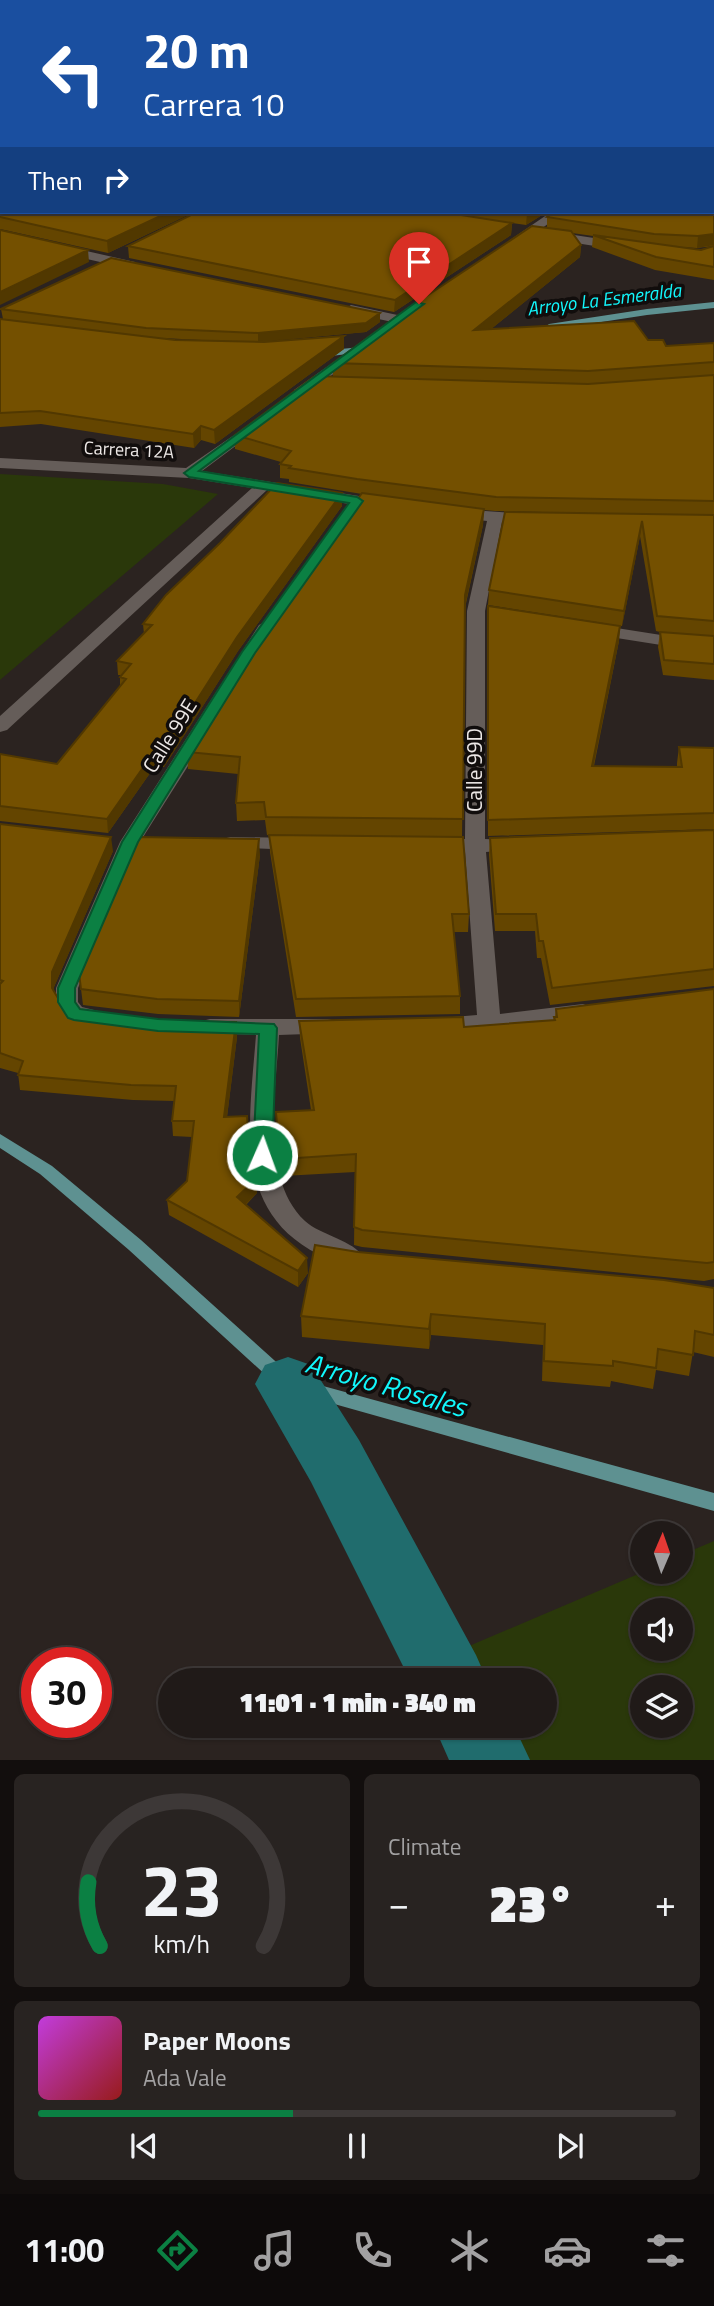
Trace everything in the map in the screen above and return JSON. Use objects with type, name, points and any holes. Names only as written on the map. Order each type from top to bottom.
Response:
[{"type":"street","points":[[508,247],[555,214]]},
{"type":"street","points":[[505,228],[639,249]]},
{"type":"street","points":[[41,244],[148,268]]},
{"type":"street","points":[[84,272],[134,248]]},
{"type":"street","points":[[289,400],[403,315],[332,305]]},
{"type":"street","points":[[343,342],[371,338]]},
{"type":"street","points":[[312,383],[337,384]]},
{"type":"street","points":[[189,473],[267,416]]},
{"type":"street","name":"Carrera 12A","points":[[0,463],[189,473],[261,487],[398,506]]},
{"type":"street","points":[[0,726],[261,487]]},
{"type":"street","points":[[341,523],[357,501]]},
{"type":"street","points":[[439,512],[495,519],[550,519]]},
{"type":"street","name":"Calle 99D","points":[[489,1023],[475,846],[483,612],[495,519]]},
{"type":"street","name":"Calle 99E","points":[[110,1019],[74,1014],[67,1002],[67,988],[130,842],[249,652],[280,609]]},
{"type":"street","points":[[569,626],[661,640],[714,644]]},
{"type":"street","points":[[104,841],[157,842]]},
{"type":"street","points":[[213,843],[323,844]]},
{"type":"street","points":[[419,845],[541,844]]},
{"type":"street","points":[[420,1025],[489,1023],[608,1009]]},
{"type":"street","points":[[186,1026],[351,1026]]},
{"type":"street","points":[[268,1028],[262,1155],[269,1185],[294,1226],[324,1246],[358,1260],[372,1261]]},
{"type":"green space","points":[[0,474],[163,484],[218,494],[0,680]]},
{"type":"green space","points":[[714,1541],[714,1760],[526,1760],[515,1738],[557,1738],[557,1668],[480,1668],[469,1646],[630,1578],[630,1584],[693,1584],[693,1550]]},
{"type":"building","points":[[0,214],[165,214],[107,241],[0,217]]},
{"type":"building","points":[[193,214],[455,214],[512,223],[395,300],[128,246]]},
{"type":"building","points":[[551,214],[714,214],[714,234],[654,234],[547,217]]},
{"type":"building","points":[[532,226],[571,231],[581,245],[474,330],[634,321],[648,340],[663,340],[666,346],[714,343],[714,362],[588,371],[333,363],[404,311]]},
{"type":"building","points":[[0,230],[88,250],[0,292]]},
{"type":"building","points":[[593,235],[701,250],[714,246],[714,267],[656,257]]},
{"type":"building","points":[[111,258],[380,313],[366,323],[258,333],[146,328],[1,309]]},
{"type":"building","points":[[0,319],[175,340],[264,342],[344,336],[214,430],[201,426],[193,434],[40,411],[0,413]]},
{"type":"building","points":[[714,375],[714,501],[496,497],[357,479],[289,468],[291,466],[280,464],[291,451],[235,435],[315,376],[588,384]]},
{"type":"building","points":[[277,483],[342,493],[237,637],[163,753],[154,752],[107,819],[0,806],[0,754],[57,764],[126,679],[120,677],[131,664],[117,661],[152,625],[143,624],[166,595]]},
{"type":"building","points":[[362,493],[484,509],[465,595],[463,819],[266,817],[264,802],[236,803],[240,757],[187,752],[259,638]]},
{"type":"building","points":[[505,512],[714,515],[714,621],[657,616],[642,521],[624,611],[489,590]]},
{"type":"building","points":[[488,606],[620,626],[592,766],[682,767],[679,747],[714,748],[714,813],[488,820]]},
{"type":"building","points":[[660,632],[714,636],[714,664],[664,660]]},
{"type":"building","points":[[0,824],[111,837],[52,972],[52,988],[62,1005],[72,1010],[157,1021],[236,1022],[224,1117],[247,1116],[250,1154],[257,1178],[237,1197],[307,1258],[298,1271],[167,1200],[187,1181],[194,1121],[172,1121],[176,1086],[131,1085],[18,1075],[23,1061],[0,1053],[0,984],[3,981],[0,980]]},
{"type":"building","points":[[714,830],[714,969],[552,988],[543,941],[539,941],[536,914],[496,914],[490,838]]},
{"type":"building","points":[[269,835],[463,837],[469,914],[452,914],[460,996],[296,999]]},
{"type":"building","points":[[138,837],[259,839],[239,1001],[157,999],[81,989],[79,973]]},
{"type":"building","points":[[714,989],[714,1262],[362,1230],[354,1227],[356,1154],[282,1159],[276,1112],[314,1110],[299,1021],[463,1017],[464,1027],[555,1020],[556,1009]]},
{"type":"building","points":[[315,1245],[358,1252],[664,1280],[714,1288],[714,1335],[695,1331],[693,1355],[658,1349],[656,1368],[613,1361],[613,1366],[544,1361],[545,1324],[431,1314],[429,1329],[301,1316]]},
{"type":"waterway","name":"Arroyo La Esmeralda","points":[[549,327],[714,305]]},
{"type":"waterway","name":"Arroyo La Esmeralda","points":[[323,354],[369,349]]},
{"type":"waterway","name":"Arroyo Rosales","points":[[0,1140],[46,1170],[135,1245],[288,1384],[714,1502]]},
{"type":"waterway","points":[[288,1384],[335,1461],[443,1668]]},
{"type":"waterway","points":[[479,1738],[491,1760]]},
{"type":"route","points":[[262,1155],[268,1028],[158,1025],[74,1014],[67,1002],[67,988],[130,842],[249,652],[357,501],[189,473],[419,304]]}]
